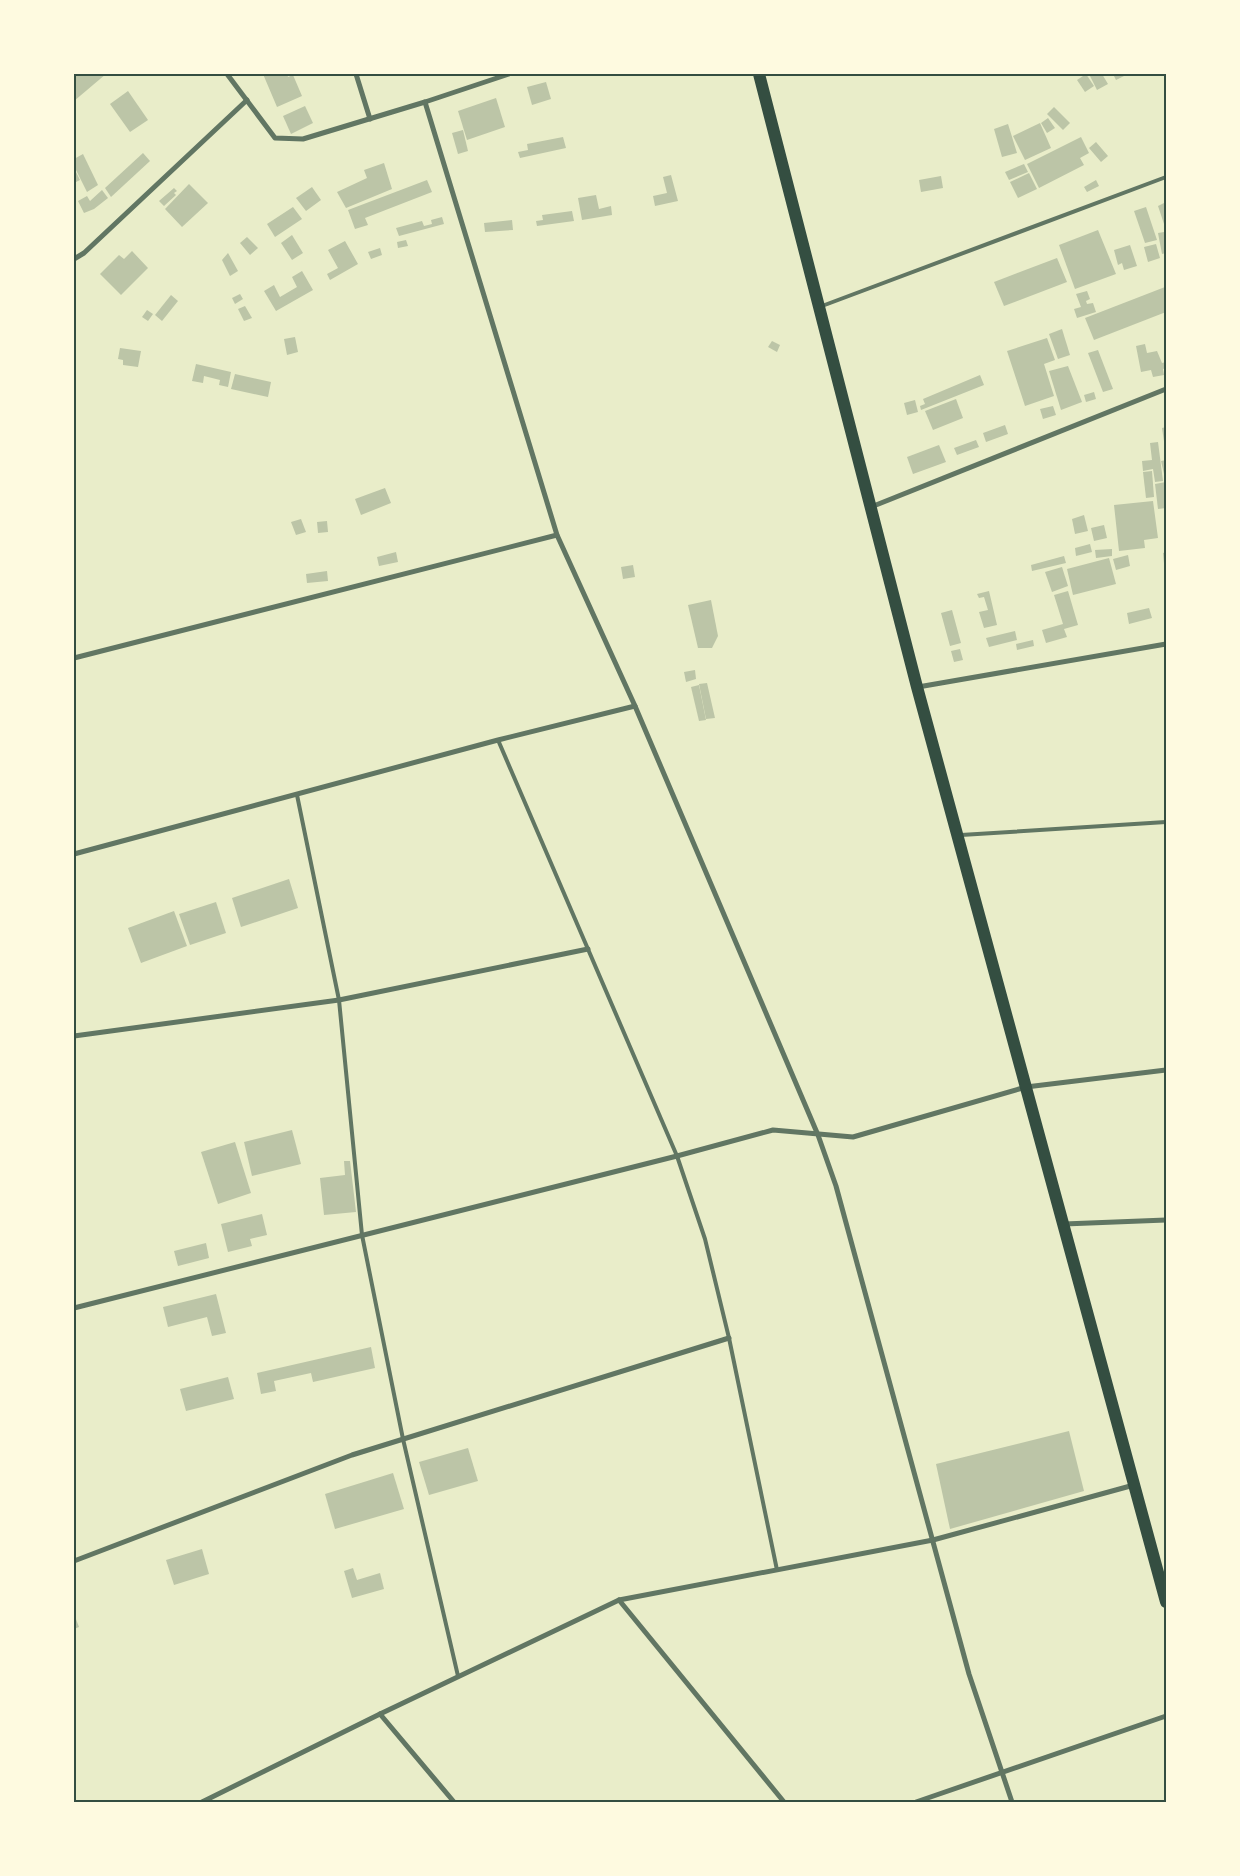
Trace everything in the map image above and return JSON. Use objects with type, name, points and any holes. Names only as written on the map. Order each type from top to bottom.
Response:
[{"type":"main road","points":[[759,74],[917,687],[1166,1602]]},
{"type":"street","points":[[227,74],[275,138],[303,140],[509,74]]},
{"type":"street","points":[[356,74],[370,119]]},
{"type":"street","points":[[74,259],[84,253],[246,100]]},
{"type":"street","points":[[426,102],[557,535],[635,706],[818,1135],[836,1186],[969,1674],[1012,1802]]},
{"type":"street","points":[[870,507],[1166,389]]},
{"type":"street","points":[[74,658],[557,535]]},
{"type":"street","points":[[917,687],[1166,644]]},
{"type":"street","points":[[74,854],[498,740],[635,706]]},
{"type":"street","points":[[74,1036],[339,1000],[588,949]]},
{"type":"street","points":[[74,1308],[677,1156],[773,1130],[853,1137],[1026,1087],[1166,1070]]},
{"type":"street","points":[[1064,1224],[1166,1220]]},
{"type":"street","points":[[74,1561],[352,1455],[729,1338]]},
{"type":"street","points":[[202,1802],[458,1676],[619,1600],[933,1540],[1134,1484]]},
{"type":"street","points":[[619,1600],[784,1802]]},
{"type":"street","points":[[380,1714],[454,1802]]},
{"type":"street","points":[[916,1802],[1166,1716]]},
{"type":"lane","points":[[820,306],[1166,177]]},
{"type":"lane","points":[[498,740],[677,1156],[705,1238],[729,1338],[777,1570]]},
{"type":"lane","points":[[297,795],[339,1000],[362,1235],[403,1439],[458,1676]]},
{"type":"lane","points":[[958,835],[1166,822]]},
{"type":"building","points":[[74,74],[106,74],[74,101]]},
{"type":"building","points":[[263,74],[287,74],[288,77],[293,75],[302,96],[277,107]]},
{"type":"building","points":[[1086,74],[1094,86],[1085,92],[1077,80]]},
{"type":"building","points":[[1102,74],[1108,84],[1097,90],[1090,76]]},
{"type":"building","points":[[1113,74],[1128,74],[1116,80]]},
{"type":"building","points":[[546,82],[551,99],[532,105],[527,87]]},
{"type":"building","points":[[128,91],[148,120],[130,132],[110,104]]},
{"type":"building","points":[[496,98],[505,127],[467,140],[458,111]]},
{"type":"building","points":[[305,106],[313,123],[291,134],[283,116]]},
{"type":"building","points":[[1054,107],[1070,123],[1063,130],[1047,114]]},
{"type":"building","points":[[1048,118],[1055,128],[1047,133],[1041,123]]},
{"type":"building","points":[[1040,123],[1051,148],[1025,160],[1013,136]]},
{"type":"building","points":[[1008,124],[1017,153],[1002,157],[994,129]]},
{"type":"building","points":[[463,130],[468,151],[458,154],[452,133]]},
{"type":"building","points":[[563,137],[566,148],[520,158],[518,152],[528,150],[527,144]]},
{"type":"building","points":[[1081,137],[1089,153],[1080,158],[1084,165],[1039,188],[1027,164]]},
{"type":"building","points":[[1096,142],[1108,156],[1101,162],[1089,148]]},
{"type":"building","points":[[143,153],[150,161],[111,197],[105,188]]},
{"type":"building","points":[[83,154],[98,185],[87,192],[74,166],[74,159]]},
{"type":"building","points":[[384,163],[392,189],[346,208],[337,192],[367,178],[364,170]]},
{"type":"building","points":[[1024,164],[1028,172],[1009,180],[1005,172]]},
{"type":"building","points":[[74,168],[80,180],[74,183]]},
{"type":"building","points":[[1029,173],[1037,189],[1018,198],[1010,182]]},
{"type":"building","points":[[671,175],[678,201],[655,206],[653,196],[667,193],[663,177]]},
{"type":"building","points":[[941,176],[943,188],[921,192],[919,180]]},
{"type":"building","points":[[427,180],[432,192],[365,218],[368,225],[355,229],[348,210]]},
{"type":"building","points":[[1096,180],[1099,186],[1087,192],[1084,187]]},
{"type":"building","points":[[189,184],[208,203],[182,227],[165,209]]},
{"type":"building","points":[[312,187],[321,200],[306,211],[296,198]]},
{"type":"building","points":[[174,188],[177,191],[174,193],[176,195],[164,206],[159,201]]},
{"type":"building","points":[[102,190],[108,198],[94,209],[84,213],[78,201],[87,196],[90,201]]},
{"type":"building","points":[[596,195],[599,209],[611,206],[612,215],[582,220],[578,198]]},
{"type":"building","points":[[1166,202],[1166,230],[1158,206]]},
{"type":"building","points":[[293,207],[302,219],[275,237],[267,224]]},
{"type":"building","points":[[1146,207],[1157,240],[1145,243],[1134,211]]},
{"type":"building","points":[[572,211],[574,221],[537,226],[536,221],[543,220],[542,215]]},
{"type":"building","points":[[442,217],[444,224],[399,236],[396,228],[422,221],[424,226],[432,224],[431,220]]},
{"type":"building","points":[[512,220],[513,230],[485,232],[484,223]]},
{"type":"building","points":[[1098,230],[1116,274],[1075,289],[1059,245]]},
{"type":"building","points":[[1164,232],[1166,237],[1166,253],[1162,254],[1158,233]]},
{"type":"building","points":[[292,235],[303,253],[292,260],[281,243]]},
{"type":"building","points":[[247,237],[258,248],[250,255],[240,243]]},
{"type":"building","points":[[406,240],[408,246],[398,248],[397,242]]},
{"type":"building","points":[[345,241],[358,264],[330,280],[327,274],[338,268],[328,250]]},
{"type":"building","points":[[1156,244],[1160,258],[1148,262],[1144,247]]},
{"type":"building","points":[[1130,245],[1137,266],[1124,270],[1122,263],[1118,265],[1114,250]]},
{"type":"building","points":[[380,248],[382,255],[371,259],[368,252]]},
{"type":"building","points":[[132,251],[148,268],[121,295],[100,274],[119,255],[124,259]]},
{"type":"building","points":[[228,253],[238,271],[230,276],[222,260]]},
{"type":"building","points":[[1057,258],[1067,282],[1004,306],[994,282]]},
{"type":"building","points":[[302,271],[313,290],[276,311],[264,291],[274,285],[280,297],[297,287],[292,277]]},
{"type":"building","points":[[1165,287],[1166,312],[1094,340],[1085,318]]},
{"type":"building","points":[[1087,291],[1090,299],[1086,301],[1087,304],[1093,303],[1096,312],[1077,318],[1074,309],[1081,307],[1076,294]]},
{"type":"building","points":[[240,294],[243,299],[235,304],[232,298]]},
{"type":"building","points":[[171,295],[178,301],[162,321],[155,315]]},
{"type":"building","points":[[245,306],[252,318],[244,321],[238,309]]},
{"type":"building","points":[[147,310],[153,314],[148,321],[142,317]]},
{"type":"building","points":[[1062,329],[1070,355],[1058,359],[1049,334]]},
{"type":"building","points":[[295,337],[298,352],[287,355],[284,339]]},
{"type":"building","points":[[1047,338],[1055,360],[1044,364],[1054,396],[1025,406],[1007,351]]},
{"type":"building","points":[[772,341],[780,345],[777,352],[768,347]]},
{"type":"building","points":[[1145,344],[1147,353],[1157,351],[1162,363],[1166,362],[1166,368],[1163,369],[1164,375],[1153,377],[1151,370],[1141,372],[1136,346]]},
{"type":"building","points":[[120,348],[141,351],[138,367],[123,365],[123,360],[118,359]]},
{"type":"building","points":[[1098,350],[1113,389],[1103,392],[1088,353]]},
{"type":"building","points":[[196,364],[231,372],[228,387],[219,385],[220,380],[204,376],[203,383],[192,381]]},
{"type":"building","points":[[1068,366],[1082,402],[1061,410],[1049,371]]},
{"type":"building","points":[[235,374],[271,382],[268,397],[231,389]]},
{"type":"building","points":[[980,375],[984,385],[921,410],[920,406],[925,404],[923,399]]},
{"type":"building","points":[[1094,392],[1096,399],[1086,402],[1084,395]]},
{"type":"building","points":[[956,399],[963,418],[933,430],[925,411]]},
{"type":"building","points":[[915,400],[918,412],[907,415],[904,403]]},
{"type":"building","points":[[1053,406],[1056,415],[1043,419],[1040,409]]},
{"type":"building","points":[[1005,425],[1008,434],[986,442],[983,433]]},
{"type":"building","points":[[1166,427],[1166,448],[1165,448],[1162,428]]},
{"type":"building","points":[[976,440],[979,447],[957,455],[954,448]]},
{"type":"building","points":[[1158,442],[1163,481],[1155,482],[1153,469],[1143,471],[1142,461],[1152,460],[1150,443]]},
{"type":"building","points":[[939,445],[946,462],[913,474],[907,457]]},
{"type":"building","points":[[1166,460],[1166,474],[1164,474],[1161,461]]},
{"type":"building","points":[[1152,471],[1154,497],[1146,498],[1143,472]]},
{"type":"building","points":[[1166,482],[1166,508],[1158,509],[1155,484]]},
{"type":"building","points":[[385,488],[391,503],[361,515],[355,499]]},
{"type":"building","points":[[1153,501],[1158,538],[1144,540],[1145,548],[1119,551],[1114,505]]},
{"type":"building","points":[[1084,515],[1088,531],[1075,534],[1072,519]]},
{"type":"building","points":[[301,519],[306,532],[296,535],[291,522]]},
{"type":"building","points":[[327,521],[328,532],[318,533],[317,522]]},
{"type":"building","points":[[1104,525],[1107,538],[1094,541],[1091,528]]},
{"type":"building","points":[[1090,544],[1092,552],[1076,556],[1075,548]]},
{"type":"building","points":[[1112,549],[1112,556],[1096,558],[1095,550]]},
{"type":"building","points":[[396,552],[398,562],[379,566],[377,557]]},
{"type":"building","points":[[1166,552],[1166,574],[1165,574],[1163,553]]},
{"type":"building","points":[[1128,555],[1130,566],[1116,570],[1113,559]]},
{"type":"building","points":[[1064,556],[1066,563],[1032,571],[1031,565]]},
{"type":"building","points":[[1109,558],[1116,584],[1073,595],[1067,569]]},
{"type":"building","points":[[633,565],[635,577],[623,579],[621,567]]},
{"type":"building","points":[[1062,567],[1068,586],[1052,592],[1045,572]]},
{"type":"building","points":[[327,571],[328,581],[307,583],[306,574]]},
{"type":"building","points":[[989,591],[997,625],[984,628],[979,612],[988,610],[984,597],[979,598],[977,594]]},
{"type":"building","points":[[1068,591],[1078,625],[1064,629],[1067,637],[1046,643],[1042,630],[1063,624],[1054,595]]},
{"type":"building","points":[[711,600],[718,636],[712,648],[698,648],[688,605]]},
{"type":"building","points":[[1149,608],[1152,618],[1129,624],[1127,613]]},
{"type":"building","points":[[952,610],[961,643],[950,646],[941,613]]},
{"type":"building","points":[[1015,631],[1017,640],[989,647],[986,638]]},
{"type":"building","points":[[1033,640],[1034,646],[1017,650],[1016,644]]},
{"type":"building","points":[[960,649],[963,660],[954,662],[951,651]]},
{"type":"building","points":[[695,670],[696,679],[686,682],[684,672]]},
{"type":"building","points":[[707,683],[715,718],[706,719],[699,684]]},
{"type":"building","points":[[699,685],[706,720],[699,721],[691,687]]},
{"type":"building","points":[[289,879],[298,908],[241,927],[232,898]]},
{"type":"building","points":[[216,902],[226,933],[190,945],[179,914]]},
{"type":"building","points":[[174,911],[187,946],[141,963],[128,928]]},
{"type":"building","points":[[292,1130],[301,1164],[252,1176],[244,1142]]},
{"type":"building","points":[[235,1142],[251,1193],[218,1204],[201,1152]]},
{"type":"building","points":[[344,1161],[350,1161],[356,1212],[324,1215],[320,1178],[345,1175]]},
{"type":"building","points":[[262,1214],[267,1235],[250,1239],[252,1246],[228,1252],[221,1224]]},
{"type":"building","points":[[206,1243],[209,1258],[178,1266],[174,1251]]},
{"type":"building","points":[[216,1294],[226,1333],[212,1336],[207,1317],[168,1327],[163,1307]]},
{"type":"building","points":[[371,1347],[375,1368],[313,1382],[311,1373],[274,1381],[276,1391],[261,1394],[257,1373]]},
{"type":"building","points":[[228,1377],[234,1399],[186,1411],[180,1389]]},
{"type":"building","points":[[1069,1431],[1084,1491],[950,1529],[936,1464]]},
{"type":"building","points":[[468,1448],[478,1481],[429,1495],[419,1462]]},
{"type":"building","points":[[393,1473],[404,1509],[335,1529],[325,1494]]},
{"type":"building","points":[[202,1549],[209,1574],[174,1585],[166,1560]]},
{"type":"building","points":[[353,1568],[357,1580],[380,1573],[384,1589],[352,1598],[344,1571]]},
{"type":"building","points":[[74,1614],[79,1627],[74,1629]]}]
